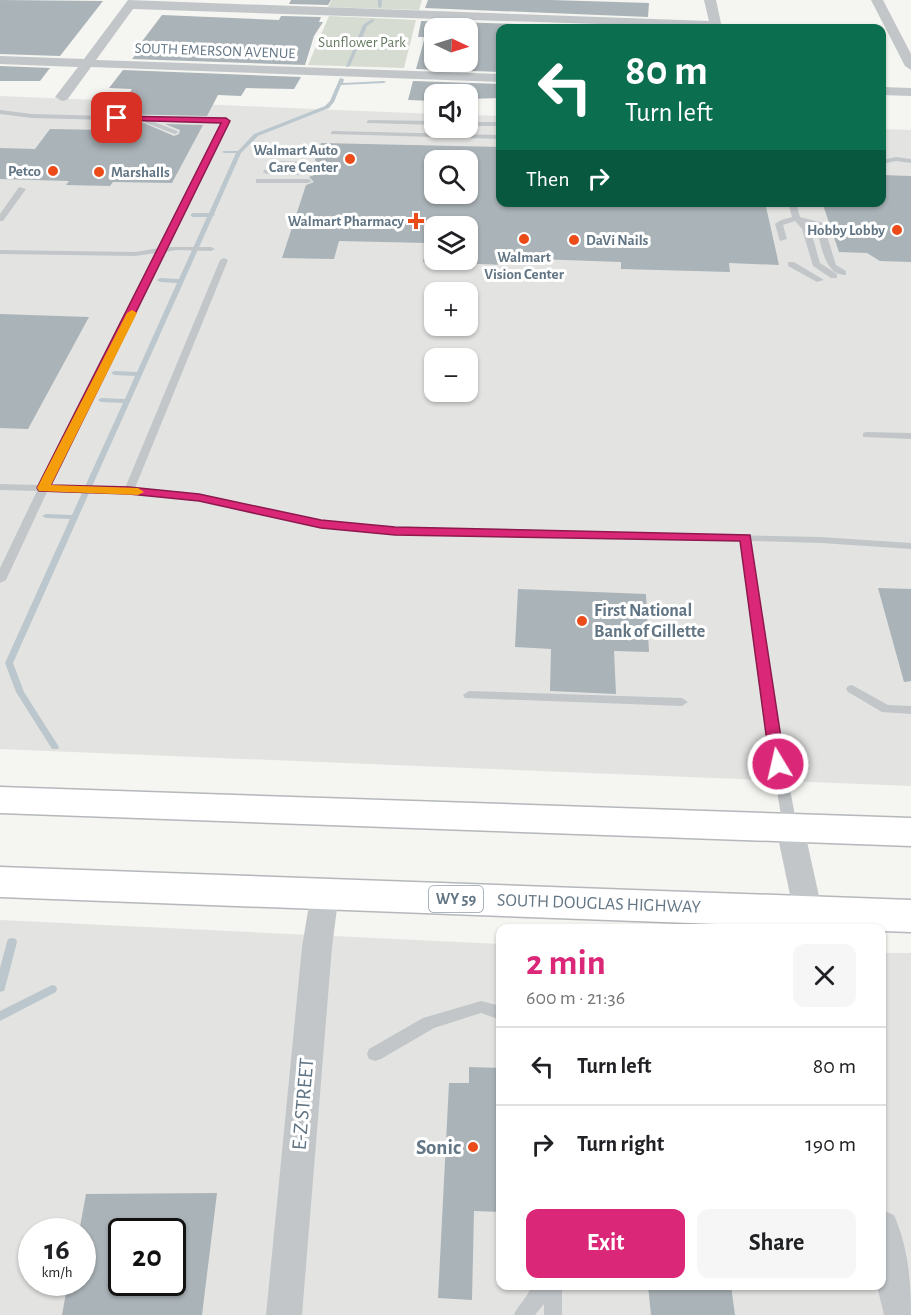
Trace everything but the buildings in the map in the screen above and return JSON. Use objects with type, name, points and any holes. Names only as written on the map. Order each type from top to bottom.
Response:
[{"type":"highway","points":[[0,800],[911,831]]},
{"type":"highway","name":"SOUTH DOUGLAS HIGHWAY","points":[[0,882],[325,893],[810,920],[911,916]]},
{"type":"street","points":[[710,0],[715,24]]},
{"type":"street","points":[[877,0],[911,66]]},
{"type":"street","points":[[62,97],[132,3],[643,24]]},
{"type":"street","name":"SOUTH EMERSON AVENUE","points":[[0,60],[496,78]]},
{"type":"street","points":[[886,91],[911,92]]},
{"type":"street","points":[[790,828],[810,920]]},
{"type":"street","name":"E-Z STREET","points":[[284,1315],[317,946],[325,893]]},
{"type":"street","points":[[886,1244],[903,1315]]},
{"type":"lane","points":[[0,112],[32,116],[226,121],[164,250],[43,488],[0,580]]},
{"type":"lane","points":[[138,118],[178,130],[153,119]]},
{"type":"lane","points":[[369,122],[424,123]]},
{"type":"lane","points":[[478,124],[496,124]]},
{"type":"lane","points":[[333,133],[386,134],[435,140],[496,137]]},
{"type":"lane","points":[[886,161],[896,159],[911,161]]},
{"type":"lane","points":[[269,170],[312,170]]},
{"type":"lane","points":[[269,170],[312,170]]},
{"type":"lane","points":[[269,170],[312,170]]},
{"type":"lane","points":[[0,219],[22,189]]},
{"type":"lane","points":[[793,207],[797,219],[806,228],[816,264],[834,276]]},
{"type":"lane","points":[[783,239],[779,224],[784,220],[797,219],[820,225],[832,266],[843,273]]},
{"type":"lane","points":[[0,252],[135,254],[176,248],[212,249]]},
{"type":"lane","points":[[129,491],[224,260]]},
{"type":"lane","points":[[791,264],[820,280]]},
{"type":"lane","points":[[866,435],[911,436]]},
{"type":"lane","points":[[0,487],[114,490],[199,497],[321,524],[395,531],[745,538],[911,546]]},
{"type":"lane","points":[[745,538],[765,685],[790,828]]},
{"type":"lane","points":[[852,689],[886,709],[911,710]]},
{"type":"lane","points":[[469,695],[682,702]]},
{"type":"lane","points":[[375,1054],[429,1023],[481,1007],[496,1012]]},
{"type":"lane","points":[[523,1315],[537,1299],[539,1290]]},
{"type":"lane","points":[[553,1290],[554,1313]]},
{"type":"shaded area","points":[[0,96],[424,114],[424,138],[478,138],[478,115],[496,116],[496,207],[886,207],[886,129],[911,130],[911,786],[0,749]]},
{"type":"shaded area","points":[[0,920],[496,944],[496,1290],[886,1290],[886,953],[911,953],[911,1315],[0,1315]]},
{"type":"green space","name":"Sunflower Park","points":[[332,0],[422,0],[419,10],[328,7]]},
{"type":"green space","name":"Sunflower Park","points":[[329,16],[416,20],[404,68],[308,65]]},
{"type":"waterway","points":[[380,0],[380,7]]},
{"type":"waterway","points":[[348,66],[365,25],[373,20]]},
{"type":"waterway","points":[[239,152],[256,135],[327,107],[332,102],[342,79]]},
{"type":"waterway","points":[[340,84],[384,82]]},
{"type":"waterway","points":[[224,152],[239,152]]},
{"type":"waterway","points":[[211,215],[239,152]]},
{"type":"waterway","points":[[193,215],[211,215]]},
{"type":"waterway","points":[[181,281],[211,215]]},
{"type":"waterway","points":[[160,280],[181,281]]},
{"type":"waterway","points":[[139,374],[181,281]]},
{"type":"waterway","points":[[114,373],[139,374]]},
{"type":"waterway","points":[[127,401],[139,374]]},
{"type":"waterway","points":[[101,400],[127,401]]},
{"type":"waterway","points":[[75,517],[127,401]]},
{"type":"waterway","points":[[46,516],[75,517]]},
{"type":"waterway","points":[[55,747],[20,692],[9,663],[75,517]]},
{"type":"waterway","points":[[0,988],[12,942]]},
{"type":"waterway","points":[[0,1016],[52,989]]},
{"type":"slow traffic","points":[[132,313],[43,488],[138,492]]},
{"type":"place","name":"Walmart Auto Care Center","points":[[350,159]]},
{"type":"place","name":"Petco","points":[[53,171]]},
{"type":"place","name":"Marshalls","points":[[99,172]]},
{"type":"place","name":"Walmart Pharmacy","points":[[416,221]]},
{"type":"place","name":"Hobby Lobby","points":[[897,230]]},
{"type":"place","name":"Walmart Vision Center","points":[[524,239]]},
{"type":"place","name":"DaVi Nails","points":[[574,240]]},
{"type":"place","name":"First National Bank of Gillette","points":[[582,621]]},
{"type":"place","name":"Sonic","points":[[473,1147]]},
{"type":"route","points":[[117,118],[226,121],[43,488],[129,491],[199,497],[321,524],[395,531],[745,538],[778,764]]}]
